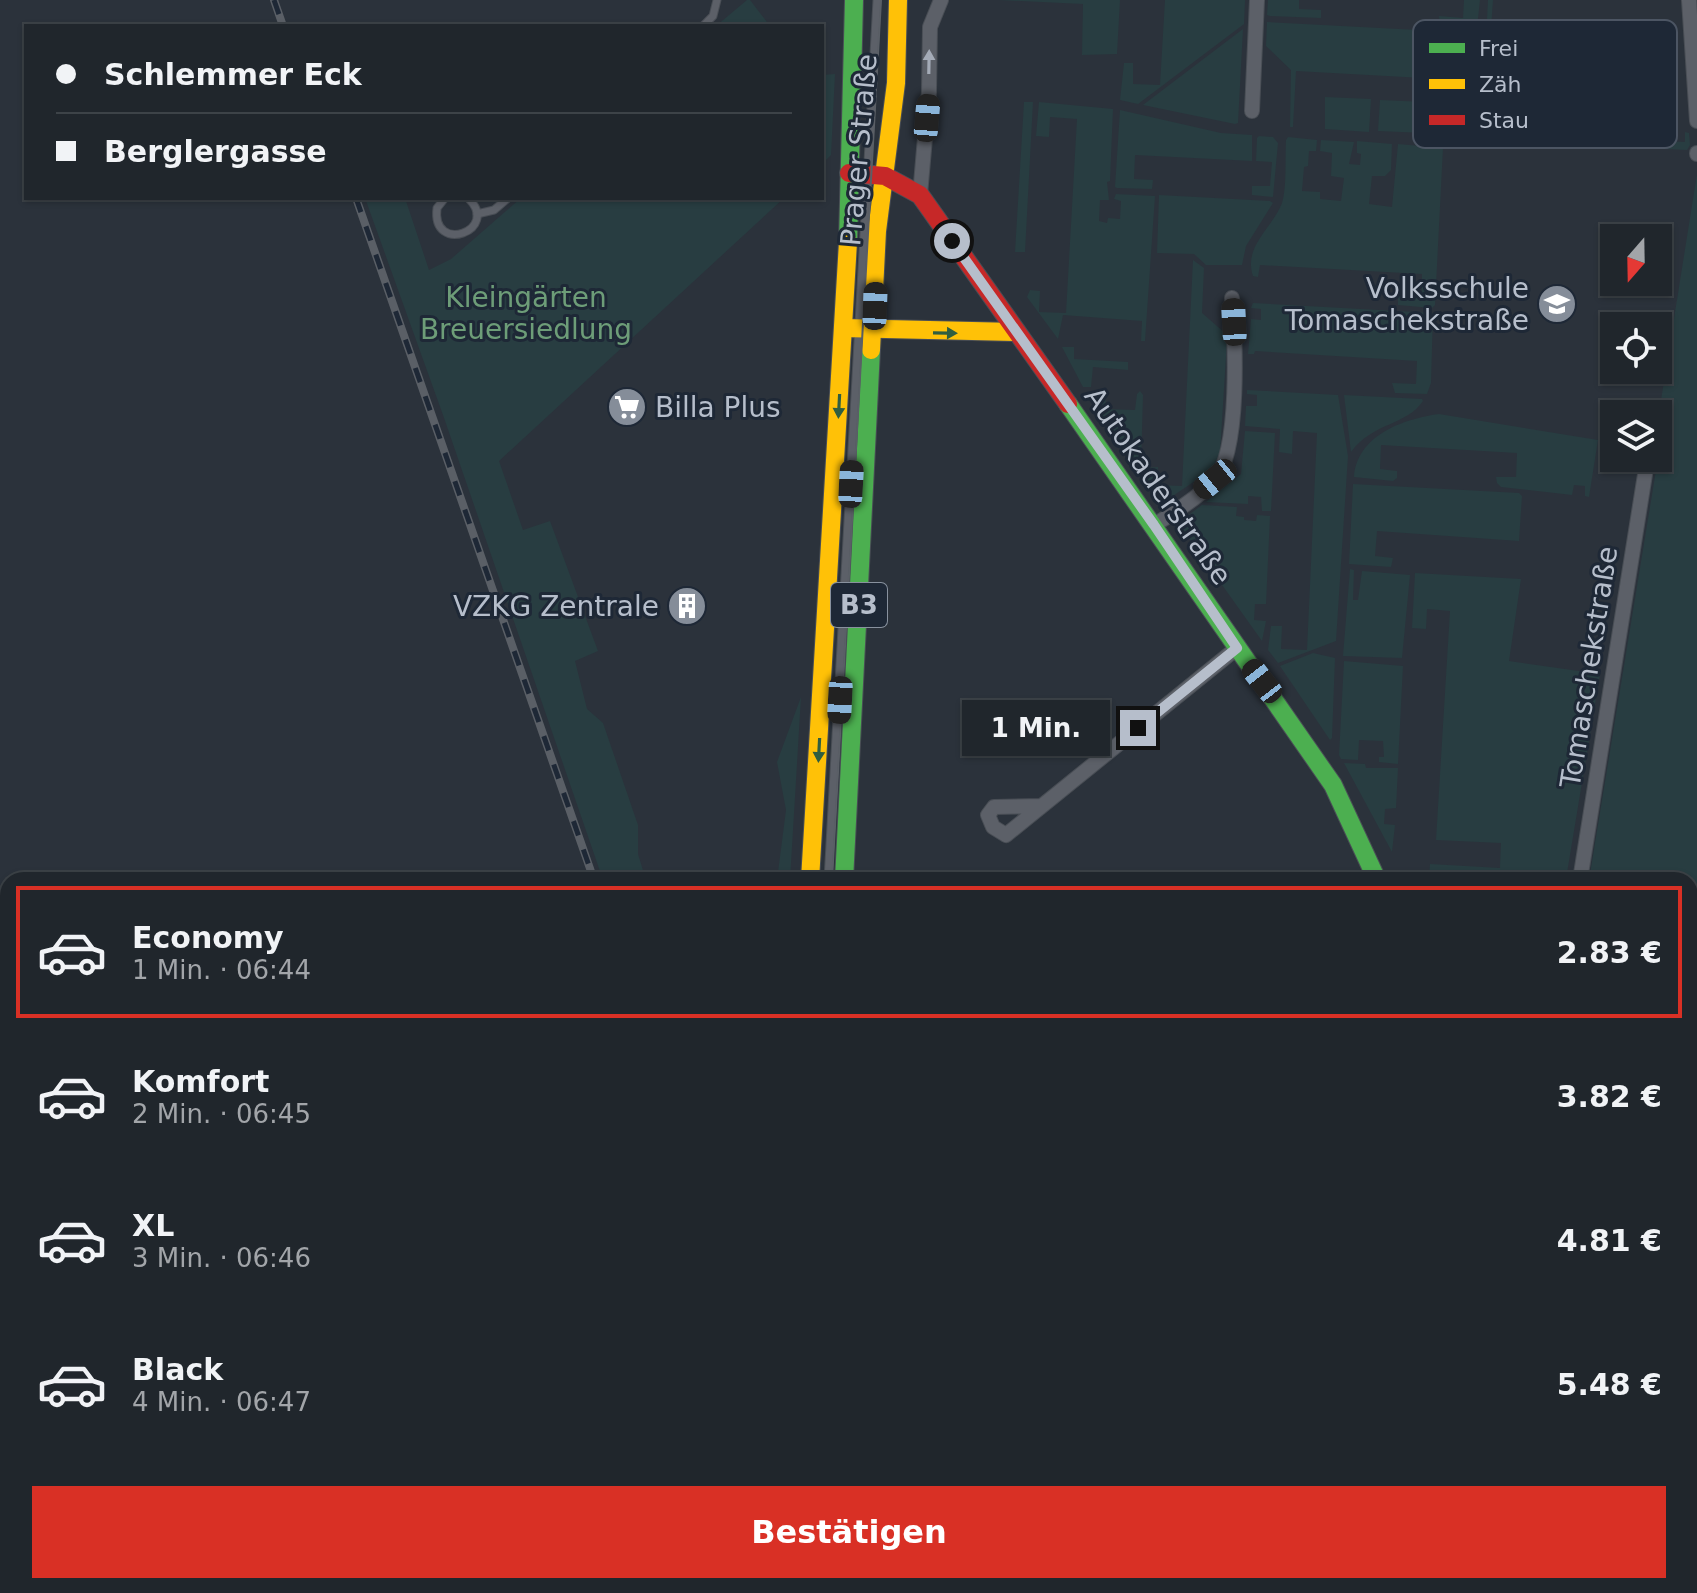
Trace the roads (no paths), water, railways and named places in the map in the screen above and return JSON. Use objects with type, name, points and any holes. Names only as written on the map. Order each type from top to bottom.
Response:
[{"type":"main road","name":"Prager Straße","points":[[811,872],[859,330],[877,231],[867,175],[854,0]]},
{"type":"main road","name":"Prager Straße","points":[[844,872],[859,330],[867,175],[896,83],[898,0]]},
{"type":"main road","name":"Autokaderstraße","points":[[867,175],[920,195],[1154,525],[1333,785],[1373,872]]},
{"type":"main road","points":[[859,330],[1015,332]]},
{"type":"street","points":[[920,195],[929,92],[930,27],[941,0]]},
{"type":"street","points":[[1252,111],[1257,0]]},
{"type":"street","points":[[1689,0],[1697,121]]},
{"type":"street","points":[[1154,525],[1215,479],[1228,454],[1235,346],[1232,298]]},
{"type":"street","name":"Tomaschekstraße","points":[[1581,872],[1645,472]]},
{"type":"street","points":[[1042,806],[1237,648]]},
{"type":"lane","points":[[705,24],[713,16],[717,0]]},
{"type":"lane","points":[[867,175],[877,0]]},
{"type":"lane","points":[[443,200],[437,208],[437,223],[446,233],[459,235],[475,224],[477,214],[470,200]]},
{"type":"lane","points":[[477,214],[494,210],[506,200]]},
{"type":"lane","points":[[828,872],[859,330]]},
{"type":"tram line","points":[[832,872],[881,0]]},
{"type":"railway","points":[[274,0],[282,24]]},
{"type":"railway","points":[[357,200],[591,872]]},
{"type":"place","name":"Volksschule Tomaschekstraße","points":[[1557,304]]},
{"type":"place","name":"Billa Plus","points":[[627,407]]},
{"type":"place","name":"VZKG Zentrale","points":[[687,606]]},
{"type":"park label","name":"Kleingärten Breuersiedlung","points":[[526,313]]}]
